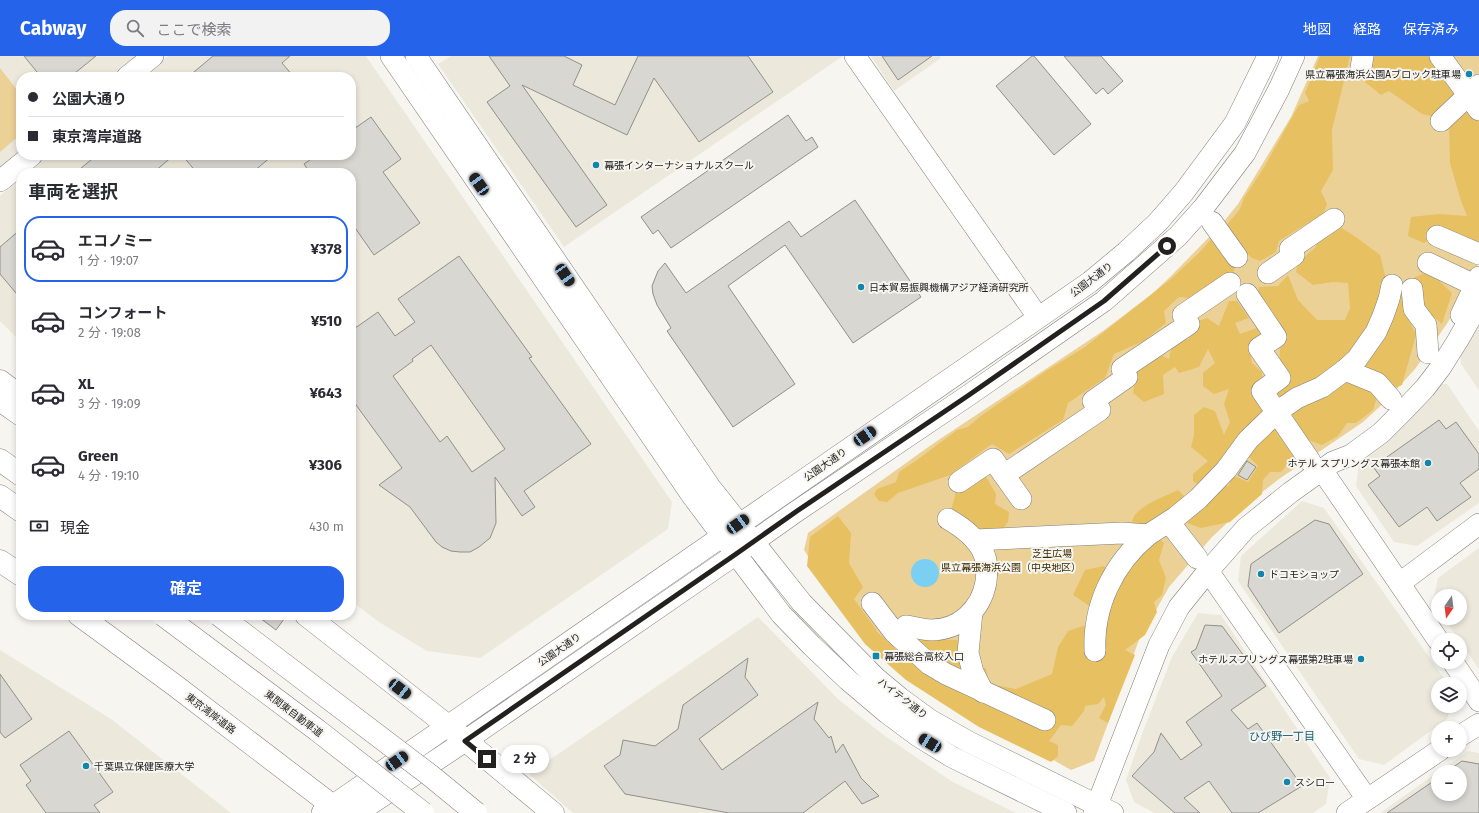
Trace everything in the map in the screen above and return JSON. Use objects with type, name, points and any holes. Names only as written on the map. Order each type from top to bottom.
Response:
[{"type":"highway","points":[[0,381],[16,393]]},
{"type":"highway","points":[[0,400],[16,411]]},
{"type":"highway","points":[[0,460],[16,471]]},
{"type":"highway","points":[[0,496],[16,507]]},
{"type":"highway","points":[[0,561],[16,572]]},
{"type":"highway","name":"東京湾岸道路","points":[[86,620],[173,684],[332,810]]},
{"type":"highway","name":"東関東自動車道","points":[[170,620],[317,730],[424,813]]},
{"type":"highway","points":[[226,620],[431,776],[476,813]]},
{"type":"highway","points":[[312,620],[448,726],[553,813]]},
{"type":"street","points":[[133,72],[153,56]]},
{"type":"street","points":[[391,56],[693,497],[730,529]]},
{"type":"street","points":[[416,56],[710,486],[730,529]]},
{"type":"street","points":[[855,56],[1038,317]]},
{"type":"street","name":"公園大通り","points":[[332,810],[448,726],[730,529],[1090,282],[1126,252],[1158,222],[1184,192],[1221,144],[1234,124],[1268,56]]},
{"type":"street","points":[[357,813],[465,741],[1104,301],[1178,236],[1204,207],[1245,153],[1279,89],[1294,56]]},
{"type":"street","points":[[1440,56],[1475,97],[1441,121]]},
{"type":"street","points":[[0,181],[26,160]]},
{"type":"street","points":[[1264,268],[1312,226],[1331,214]]},
{"type":"street","points":[[1212,222],[1237,257]]},
{"type":"street","points":[[1437,236],[1479,254]]},
{"type":"street","points":[[1102,810],[1159,646],[1203,564],[1291,492],[1321,462],[1345,447],[1372,426],[1416,382],[1433,361],[1450,334],[1474,280],[1428,263]]},
{"type":"street","points":[[1095,651],[1094,638],[1101,604],[1113,576],[1130,552],[1148,535],[1169,522],[1198,499],[1226,470],[1248,440],[1282,408],[1322,386],[1345,370],[1357,359],[1376,332],[1387,305],[1392,285]]},
{"type":"street","points":[[998,467],[1046,440],[1067,425],[1100,410],[1087,392],[1122,369],[1151,343],[1189,324],[1183,315],[1224,286],[1276,336],[1259,348],[1280,378],[1262,390],[1282,408],[1321,462],[1433,633]]},
{"type":"street","points":[[1412,288],[1414,309],[1426,325],[1428,353]]},
{"type":"street","points":[[1321,462],[1351,455],[1381,432],[1425,388],[1458,340],[1479,303]]},
{"type":"street","points":[[1345,370],[1377,383],[1391,399]]},
{"type":"street","points":[[955,478],[986,449],[1021,499]]},
{"type":"street","points":[[899,637],[906,626],[930,630],[940,629],[958,623],[975,610],[984,590],[987,564],[984,553],[975,540],[948,518]]},
{"type":"street","points":[[1169,522],[1203,564],[1367,799]]},
{"type":"street","points":[[1400,583],[1479,524]]},
{"type":"street","name":"ハイテク通り","points":[[730,529],[753,542],[802,603],[872,673],[900,698],[930,720],[969,742],[1102,810]]},
{"type":"street","name":"ハイテク通り","points":[[730,529],[736,554],[781,614],[812,646],[887,713],[918,736],[952,757],[1066,813]]},
{"type":"street","points":[[975,540],[1122,532],[1148,535]]},
{"type":"street","points":[[872,603],[899,637],[929,664],[983,692],[1045,720]]},
{"type":"street","points":[[972,612],[968,653],[973,672],[983,692]]},
{"type":"street","points":[[1458,669],[1479,701]]},
{"type":"street","points":[[1467,732],[1479,724]]},
{"type":"street","points":[[1347,813],[1431,756]]},
{"type":"shaded area","points":[[0,56],[139,56],[120,72],[16,72],[16,157],[0,170]]},
{"type":"shaded area","points":[[168,56],[366,56],[672,502],[668,529],[480,658],[427,651],[379,622],[356,605],[356,168],[34,168],[43,160],[356,160],[356,72],[149,72]]},
{"type":"shaded area","name":"幕張インターナショナルスクール","points":[[451,56],[843,56],[564,247],[438,64]]},
{"type":"shaded area","points":[[871,56],[940,56],[941,58],[894,91]]},
{"type":"shaded area","points":[[1320,56],[1350,56],[1332,130],[1333,170],[1321,191],[1327,204],[1324,213],[1279,241],[1276,252],[1260,261],[1252,258],[1227,236],[1225,227],[1240,209],[1244,198],[1263,169],[1299,105],[1309,101],[1305,93]]},
{"type":"shaded area","points":[[1369,56],[1435,56],[1461,94],[1441,118],[1422,114],[1389,91],[1381,95],[1365,82]]},
{"type":"shaded area","points":[[1471,108],[1479,120],[1479,253],[1433,238],[1424,243],[1408,236],[1411,217],[1439,214],[1467,216],[1450,163],[1449,127]]},
{"type":"shaded area","points":[[16,182],[16,337],[0,321],[0,196]]},
{"type":"shaded area","points":[[1337,225],[1380,255],[1385,275],[1385,298],[1395,287],[1426,272],[1434,276],[1452,293],[1442,324],[1422,307],[1406,314],[1416,335],[1402,385],[1378,394],[1373,410],[1356,423],[1347,423],[1338,436],[1322,445],[1306,439],[1293,416],[1293,409],[1278,395],[1280,349],[1277,322],[1256,298],[1259,287],[1278,286],[1288,275],[1298,300],[1317,320],[1345,320],[1350,308],[1348,283],[1333,282],[1313,285],[1296,272],[1298,262],[1316,247],[1317,240]]},
{"type":"shaded area","points":[[1213,237],[1235,266],[1234,271],[1212,286],[1189,298],[1179,297],[1164,311],[1166,323],[1144,341],[1114,354],[1105,378],[1068,403],[1063,420],[1009,454],[992,444],[950,475],[898,493],[887,502],[879,501],[874,494],[877,489],[896,482],[899,472],[957,430],[968,427],[982,415],[1046,371],[1085,347],[1172,278],[1199,253]]},
{"type":"shaded area","points":[[1229,301],[1237,301],[1249,318],[1235,323],[1240,334],[1257,328],[1261,337],[1249,345],[1252,363],[1262,372],[1265,414],[1294,457],[1281,472],[1270,472],[1263,480],[1262,494],[1230,522],[1201,528],[1187,523],[1149,530],[1131,530],[1134,516],[1143,507],[1178,490],[1186,498],[1223,485],[1229,486],[1232,475],[1248,482],[1258,466],[1240,448],[1202,488],[1193,481],[1193,474],[1208,461],[1191,447],[1194,435],[1194,415],[1204,407],[1215,411],[1224,435],[1230,422],[1224,404],[1229,389],[1214,394],[1203,386],[1203,373],[1215,363],[1208,349],[1199,367],[1179,373],[1175,367],[1163,375],[1164,394],[1144,402],[1133,393],[1137,369],[1154,352],[1169,359],[1173,340],[1189,339],[1192,323],[1207,318],[1219,326]]},
{"type":"shaded area","points":[[1479,325],[1479,390],[1461,364],[1460,354]]},
{"type":"shaded area","points":[[1440,384],[1447,384],[1479,431],[1479,503],[1417,546],[1394,542],[1356,486],[1359,462]]},
{"type":"shaded area","points":[[985,475],[996,494],[995,504],[1009,512],[1008,522],[1000,533],[993,548],[992,555],[1002,568],[996,579],[948,522],[956,492]]},
{"type":"shaded area","name":"ホテルスプリングス幕張第2駐車場","points":[[1302,501],[1324,508],[1431,660],[1431,669],[1437,669],[1443,677],[1431,677],[1431,713],[1449,713],[1447,719],[1444,721],[1431,721],[1431,731],[1384,765],[1359,759],[1238,581],[1241,556]]},
{"type":"shaded area","points":[[838,516],[851,533],[849,563],[863,587],[854,599],[878,632],[903,656],[907,639],[963,640],[962,663],[986,668],[989,684],[1016,689],[1052,674],[1058,647],[1068,631],[1086,625],[1089,644],[1091,607],[1073,595],[1085,570],[1104,566],[1114,586],[1157,537],[1164,543],[1159,560],[1166,578],[1162,595],[1154,602],[1157,612],[1145,635],[1125,650],[1135,655],[1108,723],[1099,718],[1106,705],[1104,697],[1098,704],[1085,706],[1084,711],[1072,726],[1061,725],[1049,741],[1058,745],[1058,756],[1051,762],[979,727],[906,680],[865,644],[807,566],[810,537]]},
{"type":"shaded area","points":[[1479,548],[1479,669],[1467,652],[1467,633],[1454,633],[1449,625],[1467,625],[1467,589],[1436,589],[1438,578]]},
{"type":"shaded area","points":[[1198,613],[1221,615],[1330,778],[1326,804],[1313,813],[1154,813],[1134,802],[1126,780],[1172,657]]},
{"type":"shaded area","points":[[758,617],[839,700],[885,736],[951,781],[1016,813],[573,813],[529,774]]},
{"type":"shaded area","name":"千葉県立保健医療大学","points":[[0,650],[111,719],[231,813],[0,813]]},
{"type":"shaded area","points":[[1467,752],[1479,753],[1479,813],[1380,813],[1431,777],[1431,801],[1467,801],[1467,765],[1449,765],[1460,757],[1467,757]]},
{"type":"green space","name":"県立幕張海浜公園（中央地区）","points":[[1318,56],[1479,56],[1479,262],[1467,288],[1448,322],[1415,369],[1387,400],[1363,422],[1279,479],[1253,499],[1212,537],[1169,587],[1139,640],[1094,761],[1071,770],[946,699],[819,573],[804,550],[808,533],[934,443],[1103,331],[1152,294],[1221,225],[1238,204],[1291,117]]},
{"type":"green space","points":[[0,68],[16,89],[16,138],[0,152]]},
{"type":"water","points":[[925,559],[935,563],[939,573],[935,583],[925,587],[915,583],[911,573],[915,563]]},
{"type":"building","points":[[24,56],[96,56],[76,72],[37,72]]},
{"type":"building","points":[[213,56],[290,56],[282,63],[290,72],[194,72]]},
{"type":"building","points":[[489,56],[564,56],[582,65],[573,85],[615,105],[638,56],[748,56],[773,92],[699,142],[654,78],[627,135],[522,85],[607,205],[576,227],[487,102],[510,86]]},
{"type":"building","points":[[882,56],[932,56],[898,80]]},
{"type":"building","points":[[1032,56],[1034,56],[1091,124],[1054,155],[996,86]]},
{"type":"building","points":[[1064,56],[1101,56],[1123,81],[1108,94],[1103,88],[1096,94]]},
{"type":"building","points":[[788,115],[806,141],[812,137],[818,147],[671,248],[658,230],[653,234],[641,217]]},
{"type":"building","points":[[371,117],[401,159],[383,172],[420,223],[374,255],[356,229],[356,168],[307,168],[304,164],[310,160],[356,160],[356,128]]},
{"type":"building","points":[[91,160],[168,160],[159,168],[81,168]]},
{"type":"building","points":[[186,160],[267,160],[258,168],[193,168]]},
{"type":"building","points":[[855,200],[921,297],[853,343],[785,245],[728,286],[795,384],[733,427],[667,331],[671,328],[657,305],[653,294],[652,286],[658,271],[665,263],[686,293],[789,221],[801,237]]},
{"type":"building","points":[[16,233],[16,293],[0,274],[0,247]]},
{"type":"building","points":[[459,256],[532,357],[529,358],[591,444],[524,491],[535,507],[522,516],[495,477],[496,523],[490,538],[470,552],[451,551],[442,547],[436,542],[410,507],[379,485],[402,468],[356,405],[356,327],[378,312],[395,336],[415,322],[398,299]],"holes":[[[431,345],[505,449],[472,472],[447,436],[440,442],[393,376]]]},
{"type":"building","points":[[1439,420],[1446,429],[1456,422],[1479,454],[1479,469],[1460,483],[1471,497],[1437,521],[1427,507],[1399,527],[1368,485],[1380,476],[1373,467]]},
{"type":"building","points":[[1247,461],[1256,467],[1247,480],[1238,475]]},
{"type":"building","points":[[1315,520],[1329,524],[1363,574],[1279,633],[1248,586],[1251,564]]},
{"type":"building","points":[[263,620],[283,620],[276,630]]},
{"type":"building","points":[[1205,625],[1222,626],[1266,686],[1231,710],[1248,729],[1257,723],[1302,786],[1258,813],[1232,813],[1209,781],[1184,798],[1200,813],[1175,813],[1132,776],[1154,752],[1161,733],[1181,760],[1202,745],[1186,722],[1222,696],[1191,652],[1196,649]]},
{"type":"building","points":[[748,658],[745,677],[758,695],[699,739],[722,770],[818,702],[814,719],[829,738],[831,736],[836,753],[843,744],[861,778],[879,796],[862,804],[845,781],[803,813],[729,813],[625,794],[604,766],[620,755],[623,740],[655,746],[678,729],[683,705]]},
{"type":"building","points":[[0,674],[32,719],[5,738],[0,732]]},
{"type":"building","points":[[69,731],[113,792],[94,805],[100,813],[46,813],[26,785],[31,781],[20,765]]},
{"type":"building","points":[[1462,761],[1479,764],[1479,813],[1387,813],[1431,783],[1431,801],[1467,801],[1467,765],[1456,765]]},
{"type":"place","name":"県立幕張海浜公園Aブロック駐車場","points":[[1469,74]]},
{"type":"place","name":"幕張インターナショナルスクール","points":[[596,165]]},
{"type":"place","name":"日本貿易振興機構アジア経済研究所","points":[[861,287]]},
{"type":"place","name":"ホテル スプリングス幕張本館","points":[[1428,463]]},
{"type":"place","name":"ドコモショップ","points":[[1261,574]]},
{"type":"place","name":"幕張総合高校入口","points":[[876,656]]},
{"type":"place","name":"ホテルスプリングス幕張第2駐車場","points":[[1361,659]]},
{"type":"place","name":"千葉県立保健医療大学","points":[[86,766]]},
{"type":"place","name":"スシロー","points":[[1287,782]]},
{"type":"district","name":"ひび野一丁目","points":[[1282,736]]},
{"type":"route","points":[[487,759],[465,741],[1104,301],[1167,246]]},
{"type":"park label","name":"芝生広場","points":[[1052,553]]}]
